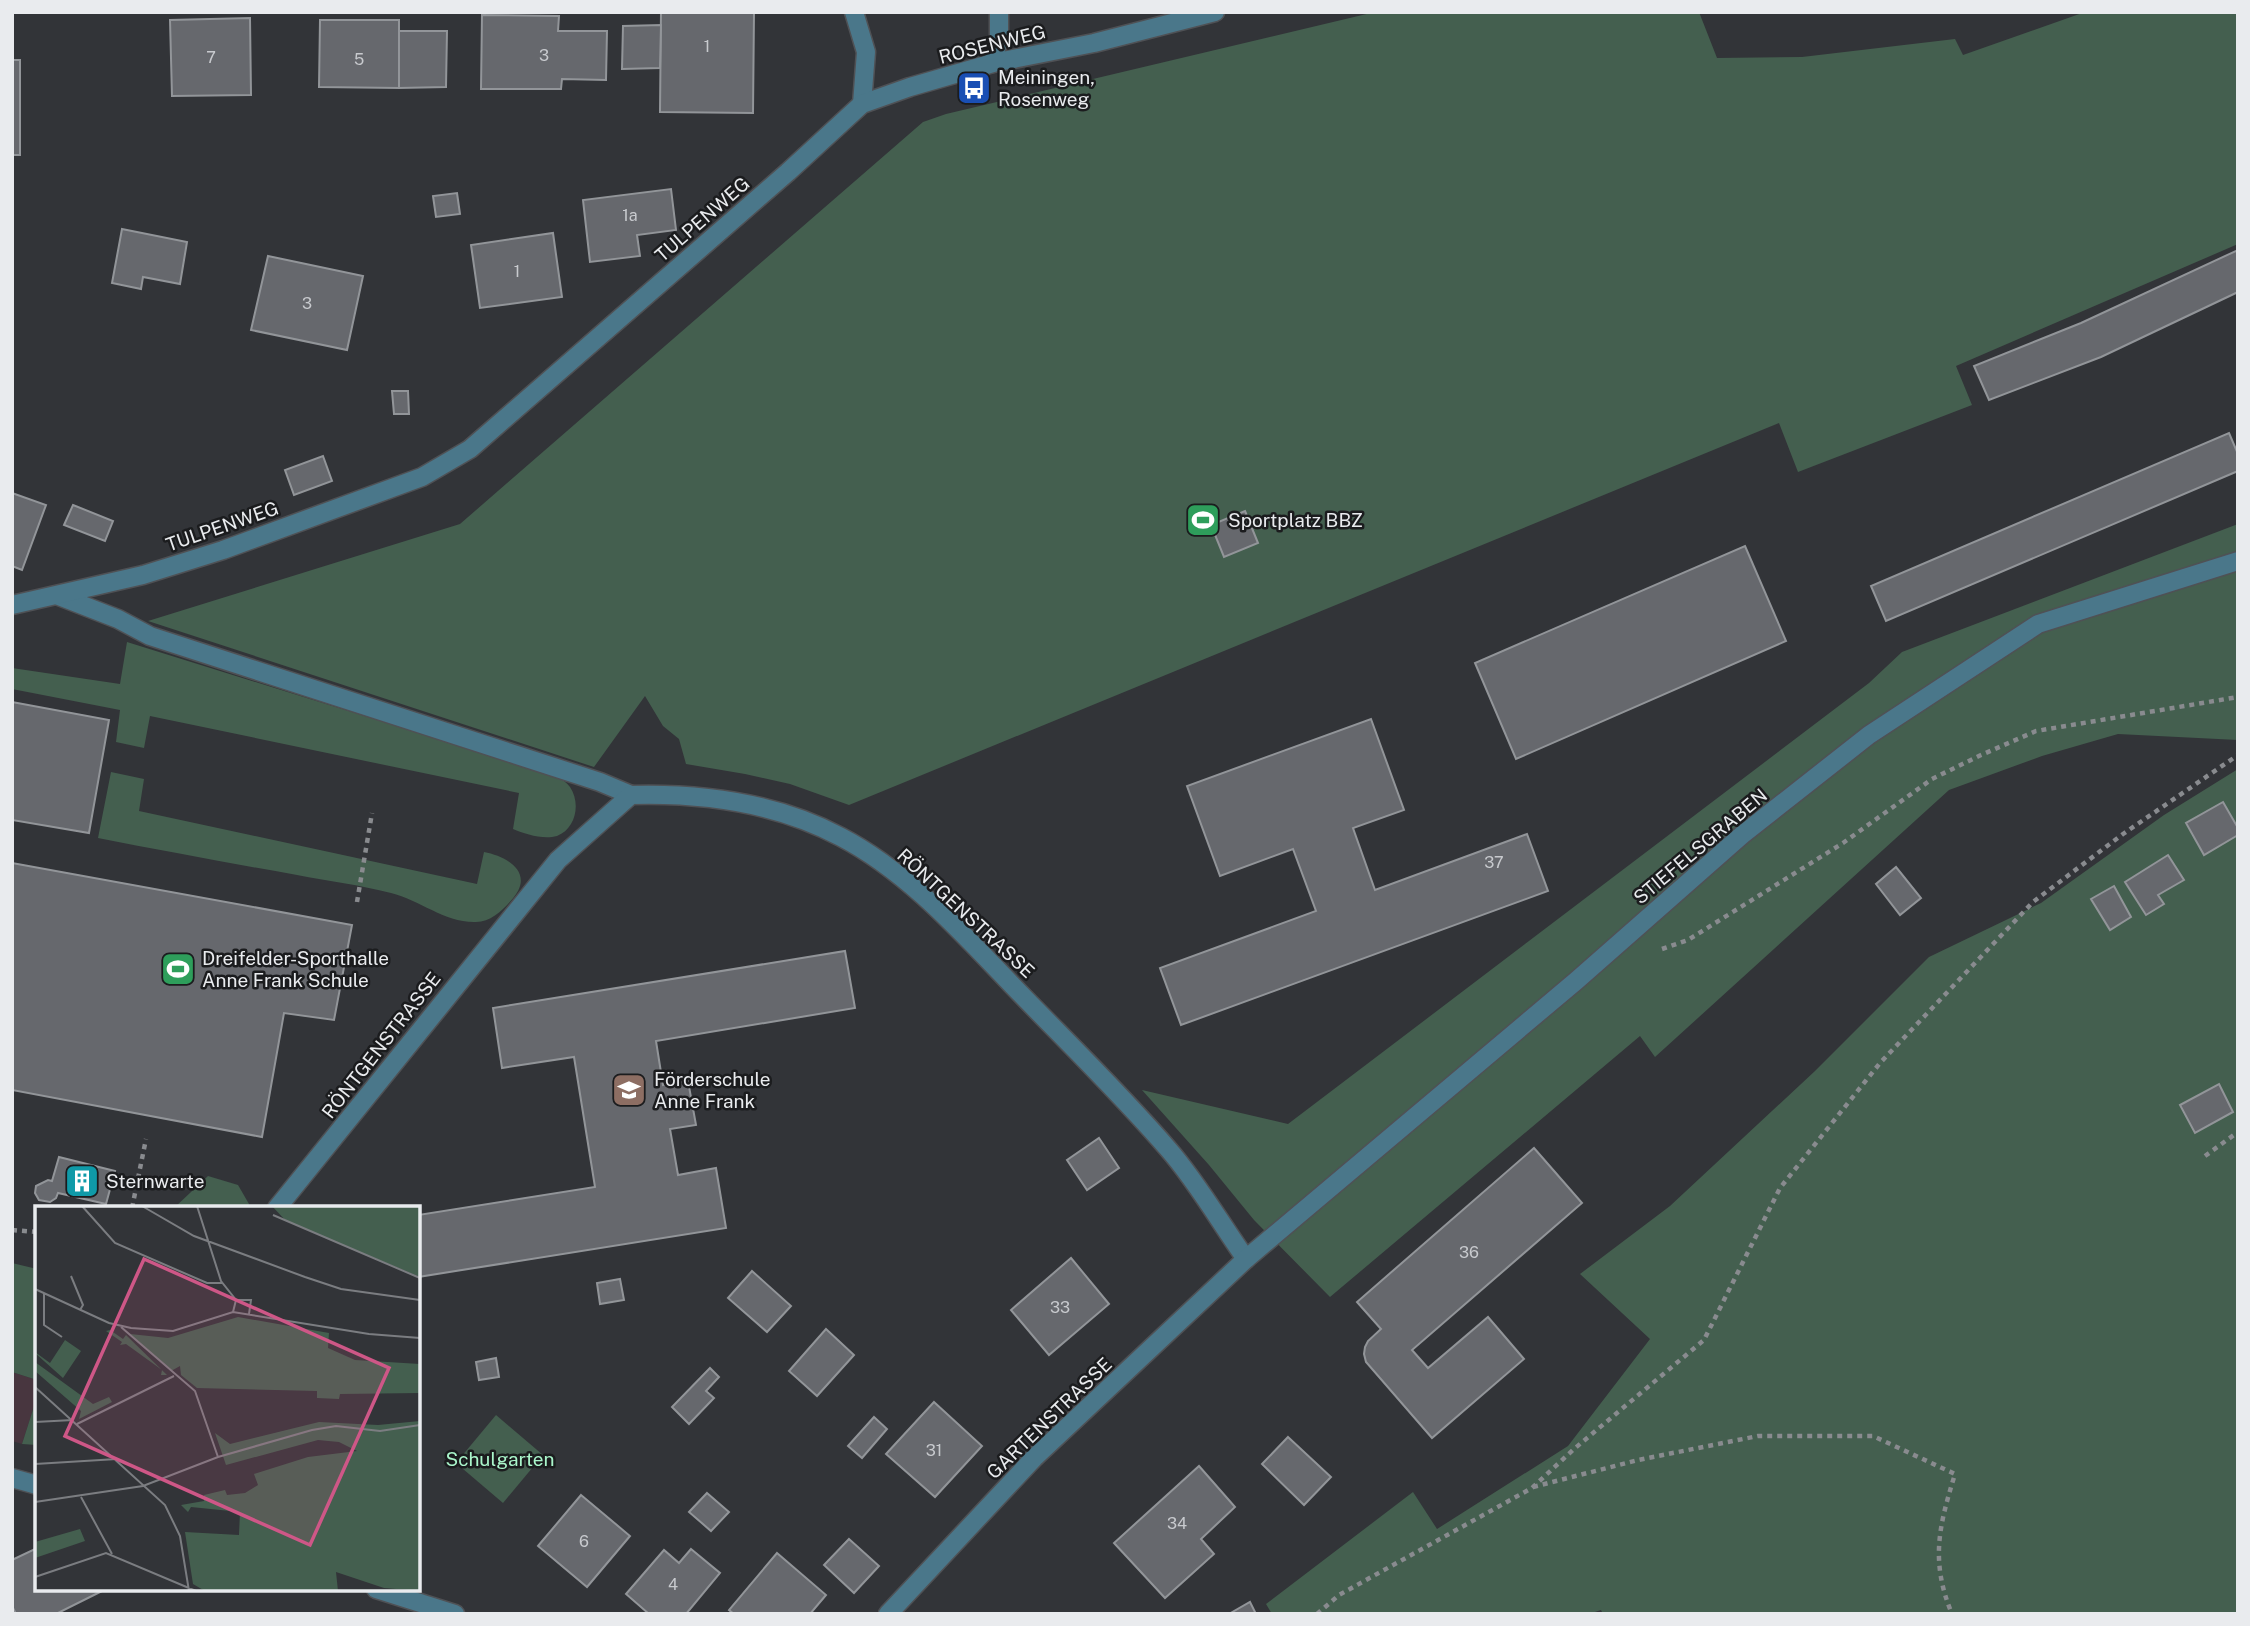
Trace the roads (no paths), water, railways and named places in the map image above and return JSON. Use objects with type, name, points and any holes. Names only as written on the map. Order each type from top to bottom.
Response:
[{"type":"street","points":[[854,12],[866,52],[862,104]]},
{"type":"street","points":[[993,63],[999,37],[999,12]]},
{"type":"street","name":"ROSENWEG","points":[[862,104],[993,63],[1094,43],[1215,12]]},
{"type":"street","name":"TULPENWEG","points":[[12,606],[143,575],[223,550],[422,477],[470,449],[788,172],[862,104]]},
{"type":"street","name":"STIEFELSGRABEN","points":[[1246,1259],[1576,981],[1742,835],[1869,735],[2038,624],[2238,561]]},
{"type":"street","points":[[59,596],[118,619],[150,636],[587,778],[631,795]]},
{"type":"street","name":"RÖNTGENSTRASSE","points":[[279,1206],[558,860],[631,795],[671,794],[714,798],[763,808],[841,836],[906,881],[1000,972],[1171,1153],[1246,1259]]},
{"type":"street","name":"GARTENSTRASSE","points":[[888,1614],[1034,1458],[1246,1259]]},
{"type":"street","points":[[12,1478],[35,1484]]},
{"type":"street","points":[[382,1591],[455,1614]]},
{"type":"place","name":"Meiningen, Rosenweg","points":[[974,88]]},
{"type":"place","name":"Sportplatz BBZ","points":[[1203,520]]},
{"type":"place","name":"Dreifelder-Sporthalle Anne Frank Schule","points":[[178,969]]},
{"type":"place","name":"Förderschule Anne Frank","points":[[629,1090]]},
{"type":"place","name":"Sternwarte","points":[[82,1181]]},
{"type":"park label","name":"Schulgarten","points":[[500,1459]]}]
